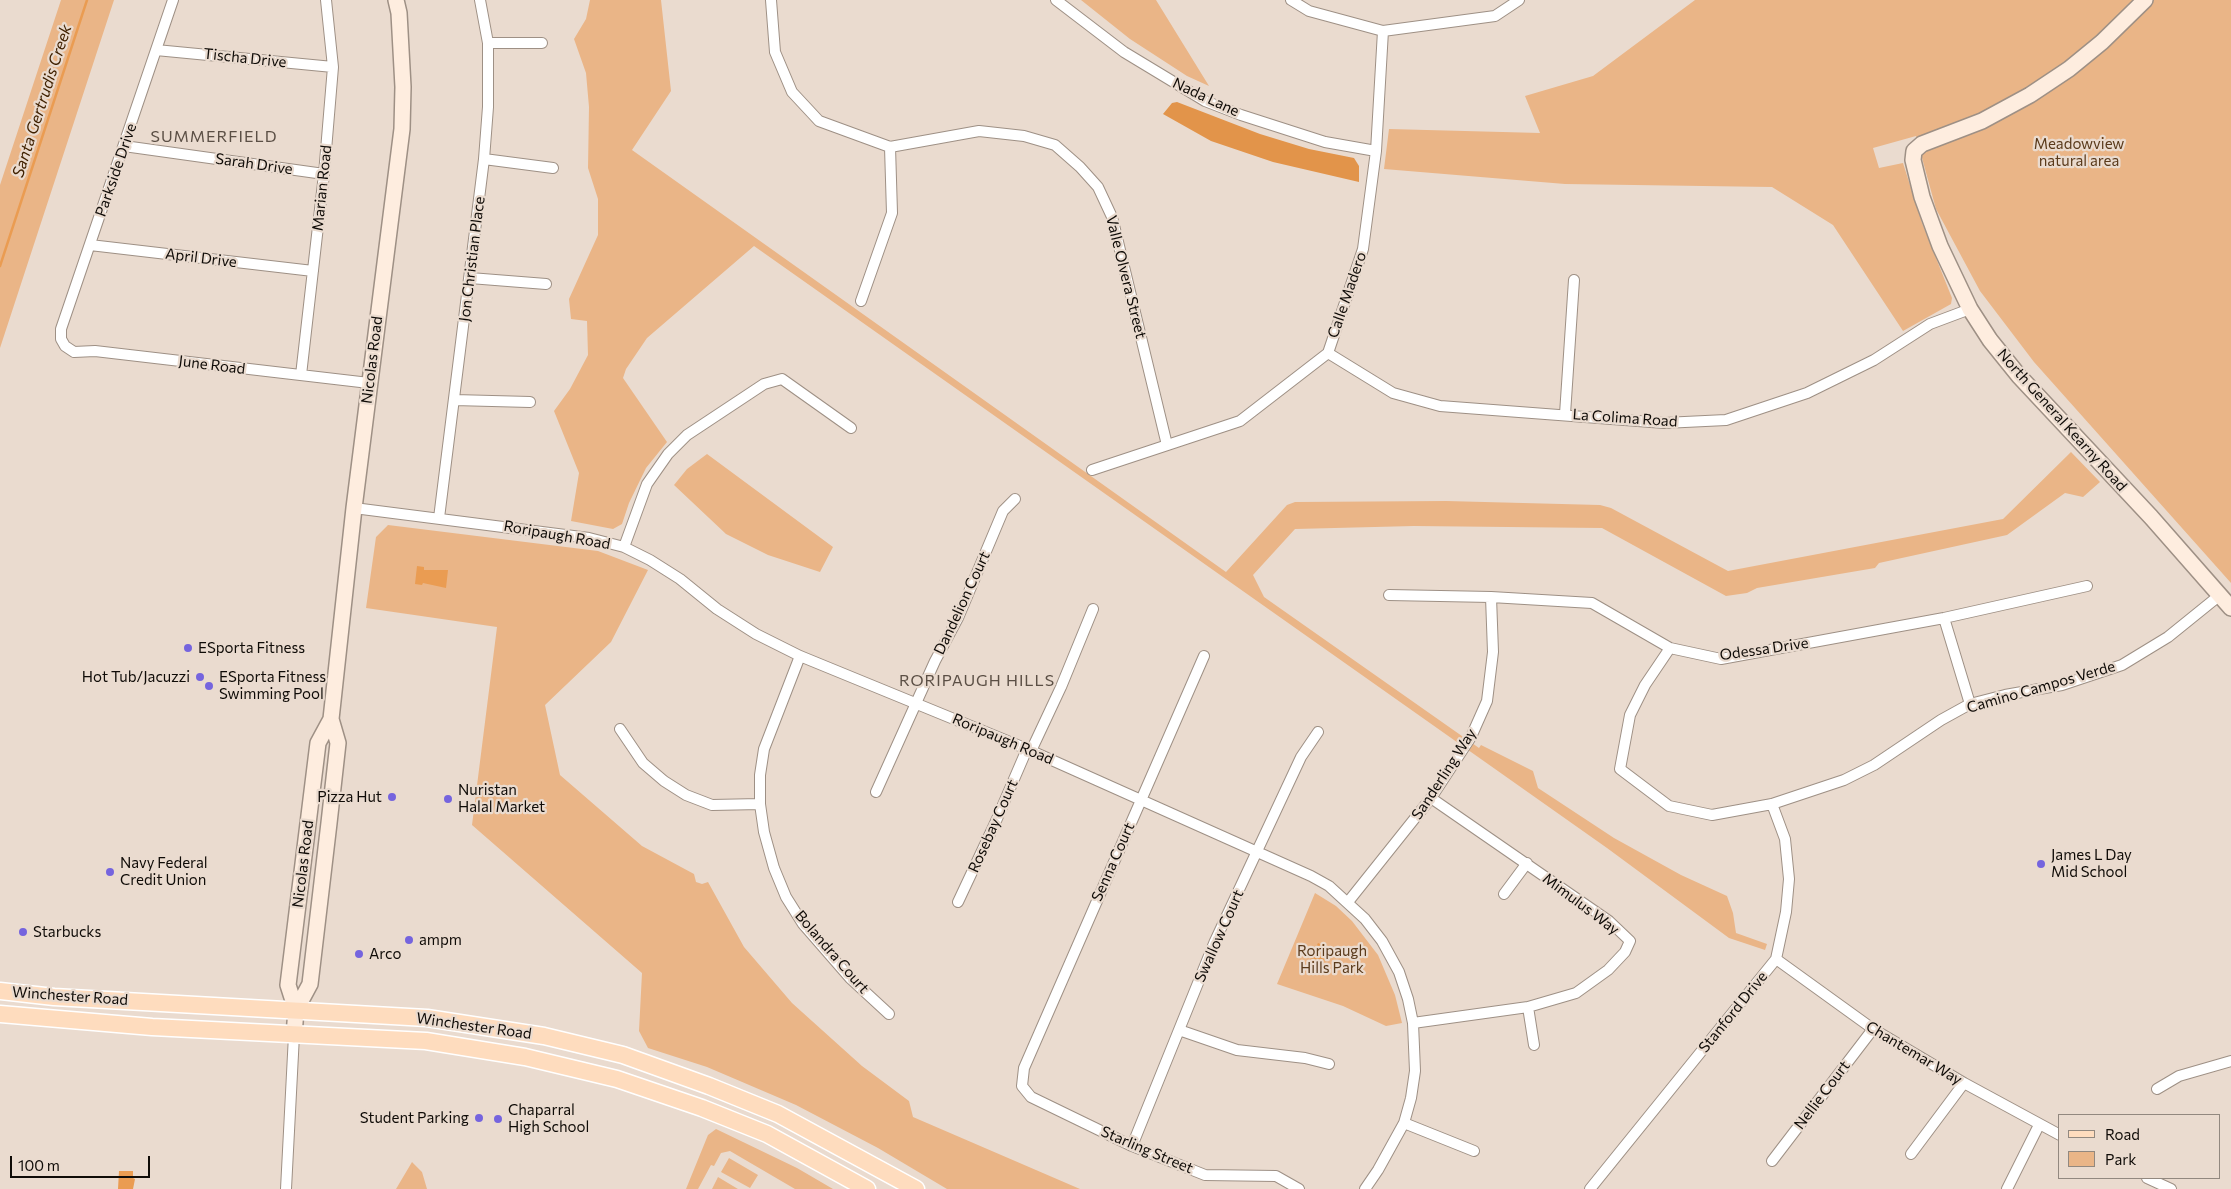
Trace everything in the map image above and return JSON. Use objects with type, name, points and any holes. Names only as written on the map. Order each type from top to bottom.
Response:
[{"type":"main road","name":"Nicolas Road","points":[[294,1034],[296,1010],[288,985],[318,743],[331,719],[369,383],[402,129],[403,87],[399,13],[396,0]]},
{"type":"main road","name":"North General Kearny Road","points":[[2145,0],[2102,42],[2069,69],[2030,95],[1982,121],[1922,144],[1914,151],[1913,160],[1922,197],[1940,246],[1970,309],[1990,340],[2019,376],[2151,517],[2231,608]]},
{"type":"main road","name":"Nicolas Road","points":[[296,1010],[310,984],[338,742],[331,719]]},
{"type":"main road","name":"Winchester Road","points":[[0,992],[427,1018],[544,1036],[623,1055],[710,1086],[778,1114],[916,1189]]},
{"type":"main road","name":"Winchester Road","points":[[0,1014],[152,1027],[426,1041],[525,1057],[617,1079],[702,1108],[767,1134],[867,1189]]},
{"type":"street","name":"Parkside Drive","points":[[61,339],[61,329],[173,0]]},
{"type":"street","name":"Marian Road","points":[[301,375],[324,174],[333,67],[326,0]]},
{"type":"street","name":"Jon Christian Place","points":[[439,518],[484,158],[488,107],[488,43],[480,0]]},
{"type":"street","points":[[771,0],[775,52],[796,98],[819,121],[890,147],[892,213],[861,301]]},
{"type":"street","name":"Nada Lane","points":[[1056,0],[1124,52],[1205,100],[1241,115],[1325,142],[1376,151]]},
{"type":"street","points":[[1291,0],[1309,11],[1383,32],[1494,16],[1519,0]]},
{"type":"street","name":"Calle Madero","points":[[1092,470],[1240,421],[1328,353],[1364,249],[1376,151],[1383,32]]},
{"type":"street","points":[[488,43],[542,43]]},
{"type":"street","name":"Tischa Drive","points":[[156,50],[333,67]]},
{"type":"street","name":"Valle Olvera Street","points":[[890,147],[979,131],[1024,136],[1055,145],[1080,167],[1098,188],[1112,217],[1167,445]]},
{"type":"street","name":"Sarah Drive","points":[[124,146],[324,174]]},
{"type":"street","points":[[484,158],[553,168]]},
{"type":"street","name":"April Drive","points":[[90,245],[313,271]]},
{"type":"street","points":[[470,278],[546,284]]},
{"type":"street","points":[[1564,414],[1574,280]]},
{"type":"street","name":"La Colima Road","points":[[1328,353],[1393,394],[1440,406],[1664,423],[1726,420],[1807,393],[1874,360],[1930,324],[1970,309]]},
{"type":"street","name":"June Road","points":[[61,339],[65,346],[74,352],[95,351],[369,383]]},
{"type":"street","points":[[624,547],[647,484],[668,454],[687,435],[764,384],[782,379],[851,428]]},
{"type":"street","points":[[454,400],[530,402]]},
{"type":"street","name":"Dandelion Court","points":[[876,792],[935,661],[958,618],[1003,511],[1015,499]]},
{"type":"street","name":"Roripaugh Road","points":[[354,508],[589,538],[624,547],[665,570],[717,609],[756,634],[800,656],[1029,750],[1312,876],[1329,886],[1348,902],[1382,941],[1393,959],[1408,999],[1412,1022],[1415,1071],[1411,1098],[1404,1123],[1378,1170],[1365,1189]]},
{"type":"street","name":"Odessa Drive","points":[[1389,595],[1491,597],[1592,603],[1670,648],[1721,658],[1944,618],[2087,586]]},
{"type":"street","name":"Camino Campos Verde","points":[[1670,648],[1645,685],[1630,715],[1620,769],[1670,806],[1712,815],[1772,804],[1844,780],[1874,765],[1941,720],[1970,704],[2005,695],[2062,685],[2122,665],[2168,637],[2220,594]]},
{"type":"street","name":"Sanderling Way","points":[[1348,902],[1431,798],[1466,745],[1487,701],[1493,652],[1491,597]]},
{"type":"street","name":"Rosebay Court","points":[[958,902],[1029,750],[1061,687],[1093,609]]},
{"type":"street","points":[[1944,618],[1970,704]]},
{"type":"street","name":"Bolandra Court","points":[[800,656],[764,749],[760,775],[760,804],[764,832],[774,868],[786,897],[803,924],[850,978],[889,1014]]},
{"type":"street","name":"Senna Court","points":[[1024,1068],[1204,656]]},
{"type":"street","points":[[620,729],[643,762],[664,781],[686,795],[712,805],[760,804]]},
{"type":"street","name":"Swallow Court","points":[[1132,1146],[1215,941],[1258,852],[1300,757],[1318,732]]},
{"type":"street","name":"Mimulus Way","points":[[1412,1022],[1528,1007],[1576,993],[1608,970],[1625,952],[1630,941],[1609,922],[1527,863],[1431,798]]},
{"type":"street","name":"Stanford Drive","points":[[1590,1189],[1776,959],[1786,912],[1789,879],[1785,839],[1772,804]]},
{"type":"street","points":[[1504,894],[1527,863]]},
{"type":"street","name":"Chantemar Way","points":[[1776,959],[1873,1029],[1964,1083],[2058,1134]]},
{"type":"street","points":[[1528,1007],[1534,1045]]},
{"type":"street","name":"Nellie Court","points":[[1772,1161],[1873,1029]]},
{"type":"street","points":[[1179,1030],[1237,1050],[1305,1058],[1329,1064]]},
{"type":"street","name":"Nicolas Road","points":[[286,1189],[294,1034]]},
{"type":"street","points":[[2157,1089],[2179,1076],[2231,1061]]},
{"type":"street","name":"Starling Street","points":[[1024,1068],[1022,1086],[1031,1097],[1132,1146],[1206,1175],[1276,1176],[1299,1189]]},
{"type":"street","points":[[1911,1154],[1964,1083]]},
{"type":"street","points":[[1404,1123],[1474,1151]]},
{"type":"street","points":[[2007,1189],[2039,1125]]},
{"type":"street","points":[[2148,1179],[2171,1189]]},
{"type":"green space","points":[[61,0],[114,0],[0,348],[0,185]]},
{"type":"green space","points":[[590,0],[661,0],[671,91],[632,150],[1226,572],[1287,505],[1295,502],[1446,501],[1600,505],[1611,508],[1728,571],[2003,519],[2071,452],[2100,482],[2083,497],[2065,493],[2007,535],[1879,563],[1875,568],[1757,588],[1747,593],[1726,596],[1602,528],[1414,526],[1295,529],[1253,575],[1264,597],[1479,748],[1481,745],[1533,771],[1538,788],[1614,838],[1681,875],[1727,896],[1733,913],[1736,933],[1767,944],[1765,950],[1729,938],[1607,848],[754,246],[647,338],[626,369],[623,378],[667,442],[646,468],[629,503],[622,524],[613,529],[571,521],[579,473],[554,411],[570,389],[588,355],[587,321],[571,319],[569,299],[598,235],[598,199],[588,168],[589,107],[586,73],[574,39],[586,19]]},
{"type":"green space","points":[[1081,0],[1156,0],[1209,86],[1187,76],[1130,39]]},
{"type":"green space","name":"Meadowview natural area","points":[[1695,0],[2231,0],[2231,583],[2034,362],[1980,291],[1936,209],[1916,136],[1873,148],[1879,168],[1903,163],[1922,223],[1952,298],[1951,304],[1903,331],[1833,225],[1772,187],[1565,184],[1384,169],[1389,129],[1540,133],[1525,96],[1593,76]]},
{"type":"green space","points":[[707,454],[833,547],[820,572],[768,555],[726,534],[674,485],[687,469]]},
{"type":"green space","points":[[388,525],[598,551],[648,570],[611,642],[545,705],[560,775],[642,846],[694,874],[696,882],[702,884],[708,882],[744,947],[792,1003],[862,1066],[909,1101],[913,1117],[1080,1189],[947,1189],[878,1148],[796,1105],[707,1067],[648,1048],[639,1031],[642,973],[472,825],[497,627],[366,608],[376,537]]},
{"type":"green space","name":"Roripaugh Hills Park","points":[[1315,893],[1336,906],[1352,921],[1378,955],[1395,995],[1402,1023],[1386,1026],[1343,1006],[1277,984]]},
{"type":"green space","points":[[716,1129],[797,1168],[833,1189],[795,1189],[730,1151],[721,1153],[714,1166],[711,1165],[698,1189],[686,1189],[708,1135]]},
{"type":"green space","points":[[729,1158],[758,1175],[750,1188],[721,1172]]},
{"type":"green space","points":[[412,1162],[422,1172],[427,1189],[396,1189]]},
{"type":"green space","points":[[718,1177],[738,1189],[712,1189]]},
{"type":"shaded area","points":[[1177,102],[1260,134],[1309,149],[1354,158],[1359,166],[1359,182],[1273,162],[1211,141],[1163,114],[1172,103]]},
{"type":"shaded area","points":[[417,566],[424,567],[424,570],[448,570],[446,588],[423,583],[422,585],[415,584]]},
{"type":"shaded area","points":[[1318,943],[1329,948],[1323,965],[1310,959]]},
{"type":"shaded area","points":[[119,1171],[133,1171],[133,1178],[135,1179],[133,1189],[118,1189]]},
{"type":"waterway","name":"Santa Gertrudis Creek","points":[[0,266],[87,0]]},
{"type":"place","name":"ESporta Fitness","points":[[188,648]]},
{"type":"place","name":"Hot Tub/Jacuzzi","points":[[200,677]]},
{"type":"place","name":"ESporta Fitness Swimming Pool","points":[[209,686]]},
{"type":"place","name":"Pizza Hut","points":[[392,797]]},
{"type":"place","name":"Nuristan Halal Market","points":[[448,799]]},
{"type":"place","name":"James L Day Mid School","points":[[2041,864]]},
{"type":"place","name":"Navy Federal Credit Union","points":[[110,872]]},
{"type":"place","name":"Starbucks","points":[[23,932]]},
{"type":"place","name":"ampm","points":[[409,940]]},
{"type":"place","name":"Arco","points":[[359,954]]},
{"type":"place","name":"Student Parking","points":[[479,1118]]},
{"type":"place","name":"Chaparral High School","points":[[498,1119]]},
{"type":"district","name":"SUMMERFIELD","points":[[214,137]]},
{"type":"district","name":"RORIPAUGH HILLS","points":[[977,681]]}]
